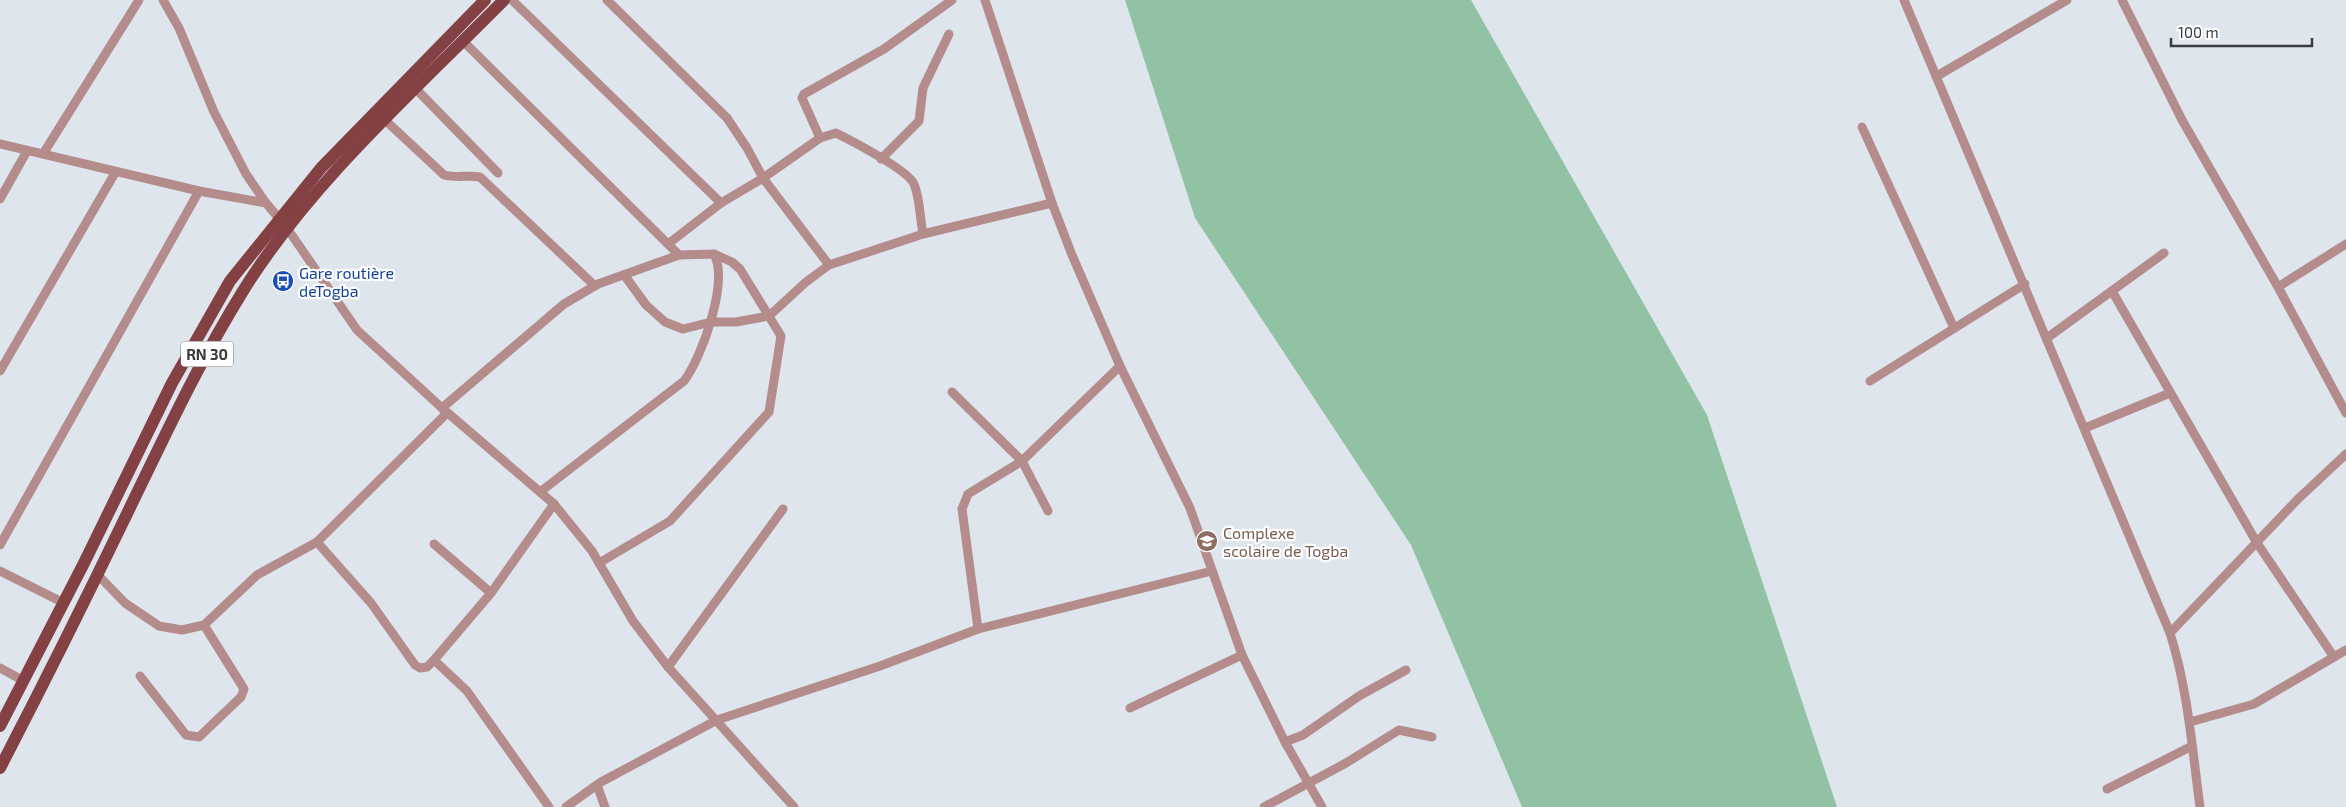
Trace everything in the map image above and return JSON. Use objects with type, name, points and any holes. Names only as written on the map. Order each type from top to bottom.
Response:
[{"type":"main road","name":"RN 30","points":[[0,768],[98,574],[186,391],[283,223],[321,168],[484,0]]},
{"type":"main road","name":"RN 30","points":[[0,726],[64,603],[172,383],[230,281],[283,223],[504,0]]},
{"type":"street","points":[[43,154],[140,0]]},
{"type":"street","points":[[162,0],[179,28],[190,58],[246,174],[266,203],[283,223],[357,330],[445,410],[554,504],[599,563],[633,621],[668,668],[718,720],[794,807]]},
{"type":"street","points":[[512,0],[721,203]]},
{"type":"street","points":[[607,0],[727,118],[748,148],[763,178],[829,265]]},
{"type":"street","points":[[820,138],[802,98],[804,94],[884,49],[952,0]]},
{"type":"street","points":[[985,0],[1052,203],[1120,366],[1190,508],[1242,654],[1285,742],[1307,784],[1322,807]]},
{"type":"street","points":[[1904,0],[2025,284],[2170,633],[2179,664],[2190,722],[2200,807]]},
{"type":"street","points":[[1937,76],[2067,0]]},
{"type":"street","points":[[2122,0],[2182,120],[2278,287],[2346,412]]},
{"type":"street","points":[[881,159],[919,121],[922,88],[949,34]]},
{"type":"street","points":[[463,42],[679,256]]},
{"type":"street","points":[[416,89],[498,173]]},
{"type":"street","points":[[385,120],[444,175],[456,178],[480,177],[595,286]]},
{"type":"street","points":[[1862,128],[1954,328]]},
{"type":"street","points":[[668,244],[721,203],[763,178],[820,138],[836,133],[908,176],[914,184],[923,234]]},
{"type":"street","points":[[0,144],[116,173],[198,191],[266,203]]},
{"type":"street","points":[[0,199],[27,150]]},
{"type":"street","points":[[0,371],[116,173]]},
{"type":"street","points":[[0,546],[198,191]]},
{"type":"street","points":[[625,276],[646,305],[665,322],[683,329],[711,322],[736,322],[769,316],[806,282],[829,265],[923,234],[1052,203]]},
{"type":"street","points":[[2278,287],[2346,244]]},
{"type":"street","points":[[2047,338],[2164,253]]},
{"type":"street","points":[[540,492],[684,382],[698,360],[711,322],[720,271],[714,254]]},
{"type":"street","points":[[98,574],[125,603],[159,626],[182,630],[204,625],[257,575],[317,542],[445,410],[564,304],[595,286],[679,256],[714,254],[732,262],[740,269],[782,340],[769,412],[670,521],[599,563]]},
{"type":"street","points":[[1870,381],[2025,284]]},
{"type":"street","points":[[2112,291],[2257,543],[2334,657]]},
{"type":"street","points":[[978,629],[962,510],[968,494],[1022,460],[1120,366]]},
{"type":"street","points":[[952,392],[1022,460],[1034,487],[1048,511]]},
{"type":"street","points":[[2085,428],[2170,393]]},
{"type":"street","points":[[2170,633],[2298,499],[2346,454]]},
{"type":"street","points":[[317,542],[371,603],[415,665],[420,668],[427,667],[491,593],[554,504]]},
{"type":"street","points":[[668,668],[783,509]]},
{"type":"street","points":[[434,544],[491,593]]},
{"type":"street","points":[[0,571],[64,603]]},
{"type":"street","points":[[566,807],[597,785],[718,720],[880,666],[978,629],[1212,571]]},
{"type":"street","points":[[140,676],[186,735],[199,737],[241,697],[244,689],[204,625]]},
{"type":"street","points":[[2190,722],[2254,704],[2346,650]]},
{"type":"street","points":[[1130,708],[1242,654]]},
{"type":"street","points":[[434,660],[467,691],[549,807]]},
{"type":"street","points":[[0,668],[24,681]]},
{"type":"street","points":[[1285,742],[1303,735],[1358,696],[1406,670]]},
{"type":"street","points":[[1264,807],[1346,763],[1399,730],[1432,737]]},
{"type":"street","points":[[2107,789],[2192,746]]},
{"type":"street","points":[[597,785],[605,807]]},
{"type":"green space","points":[[1125,0],[1471,0],[1707,415],[1837,807],[1522,807],[1411,545],[1195,218]]},
{"type":"place","name":"Gare routière deTogba","points":[[283,281]]},
{"type":"place","name":"Complexe scolaire de Togba","points":[[1207,541]]}]
